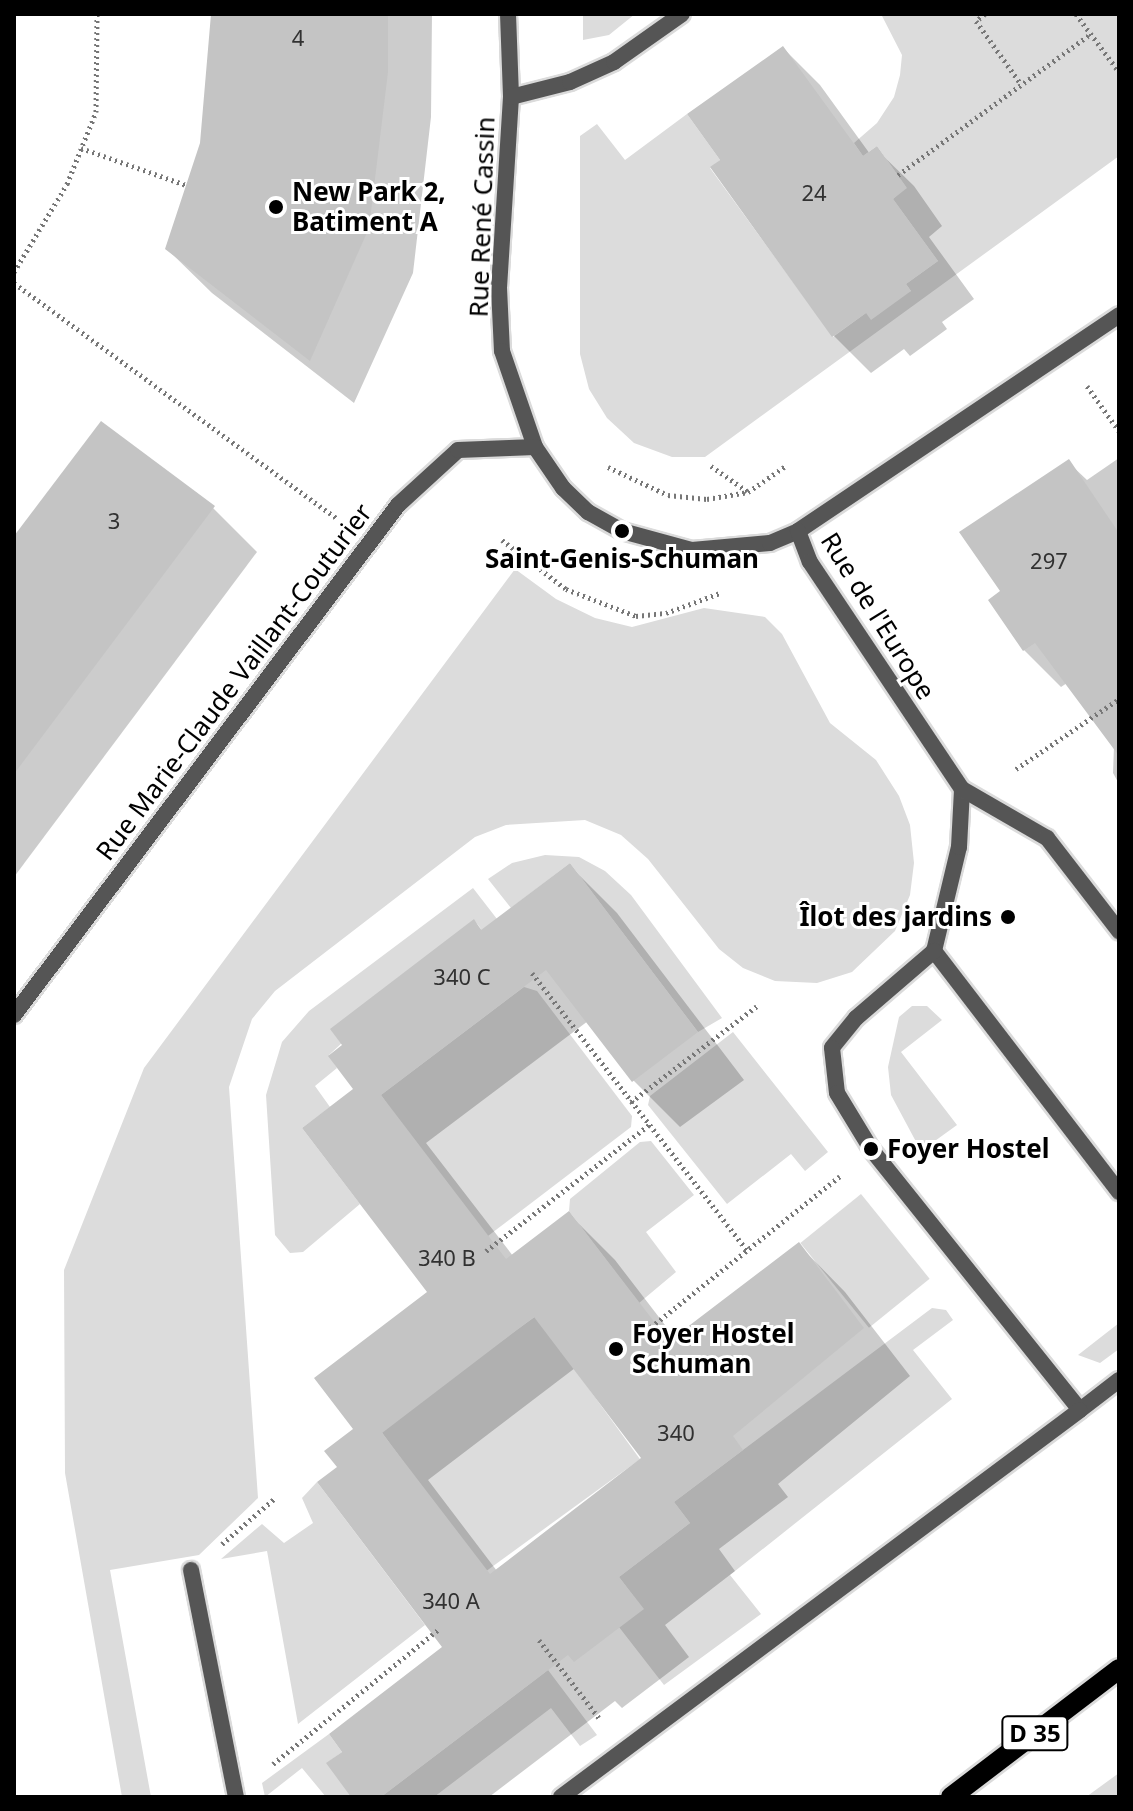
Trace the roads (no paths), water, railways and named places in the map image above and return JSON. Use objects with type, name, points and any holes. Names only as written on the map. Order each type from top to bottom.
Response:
[{"type":"main road","name":"D 35","points":[[951,1797],[1119,1669]]},
{"type":"street","name":"Rue René Cassin","points":[[508,14],[511,97],[499,288],[502,351],[535,447],[563,488],[588,512],[654,543],[692,550],[770,543],[798,531]]},
{"type":"street","points":[[511,97],[570,82],[614,62],[682,14]]},
{"type":"street","name":"Rue de l'Europe","points":[[1119,315],[798,531],[810,562],[962,789],[1047,838],[1119,931]]},
{"type":"street","name":"Rue Marie-Claude Vaillant-Couturier","points":[[14,1015],[398,505],[458,450],[535,447]]},
{"type":"street","points":[[962,789],[951,892],[934,951],[856,1018],[832,1048],[837,1093],[871,1149],[1080,1410]]},
{"type":"street","points":[[934,951],[1119,1192]]},
{"type":"street","points":[[561,1797],[1119,1380]]},
{"type":"street","points":[[191,1570],[236,1796]]},
{"type":"place","name":"New Park 2, Batiment A","points":[[276,207]]},
{"type":"place","name":"Saint-Genis-Schuman","points":[[622,531]]},
{"type":"place","name":"Îlot des jardins","points":[[1008,917]]},
{"type":"place","name":"Foyer Hostel","points":[[871,1149]]},
{"type":"place","name":"Foyer Hostel Schuman","points":[[616,1349]]}]
